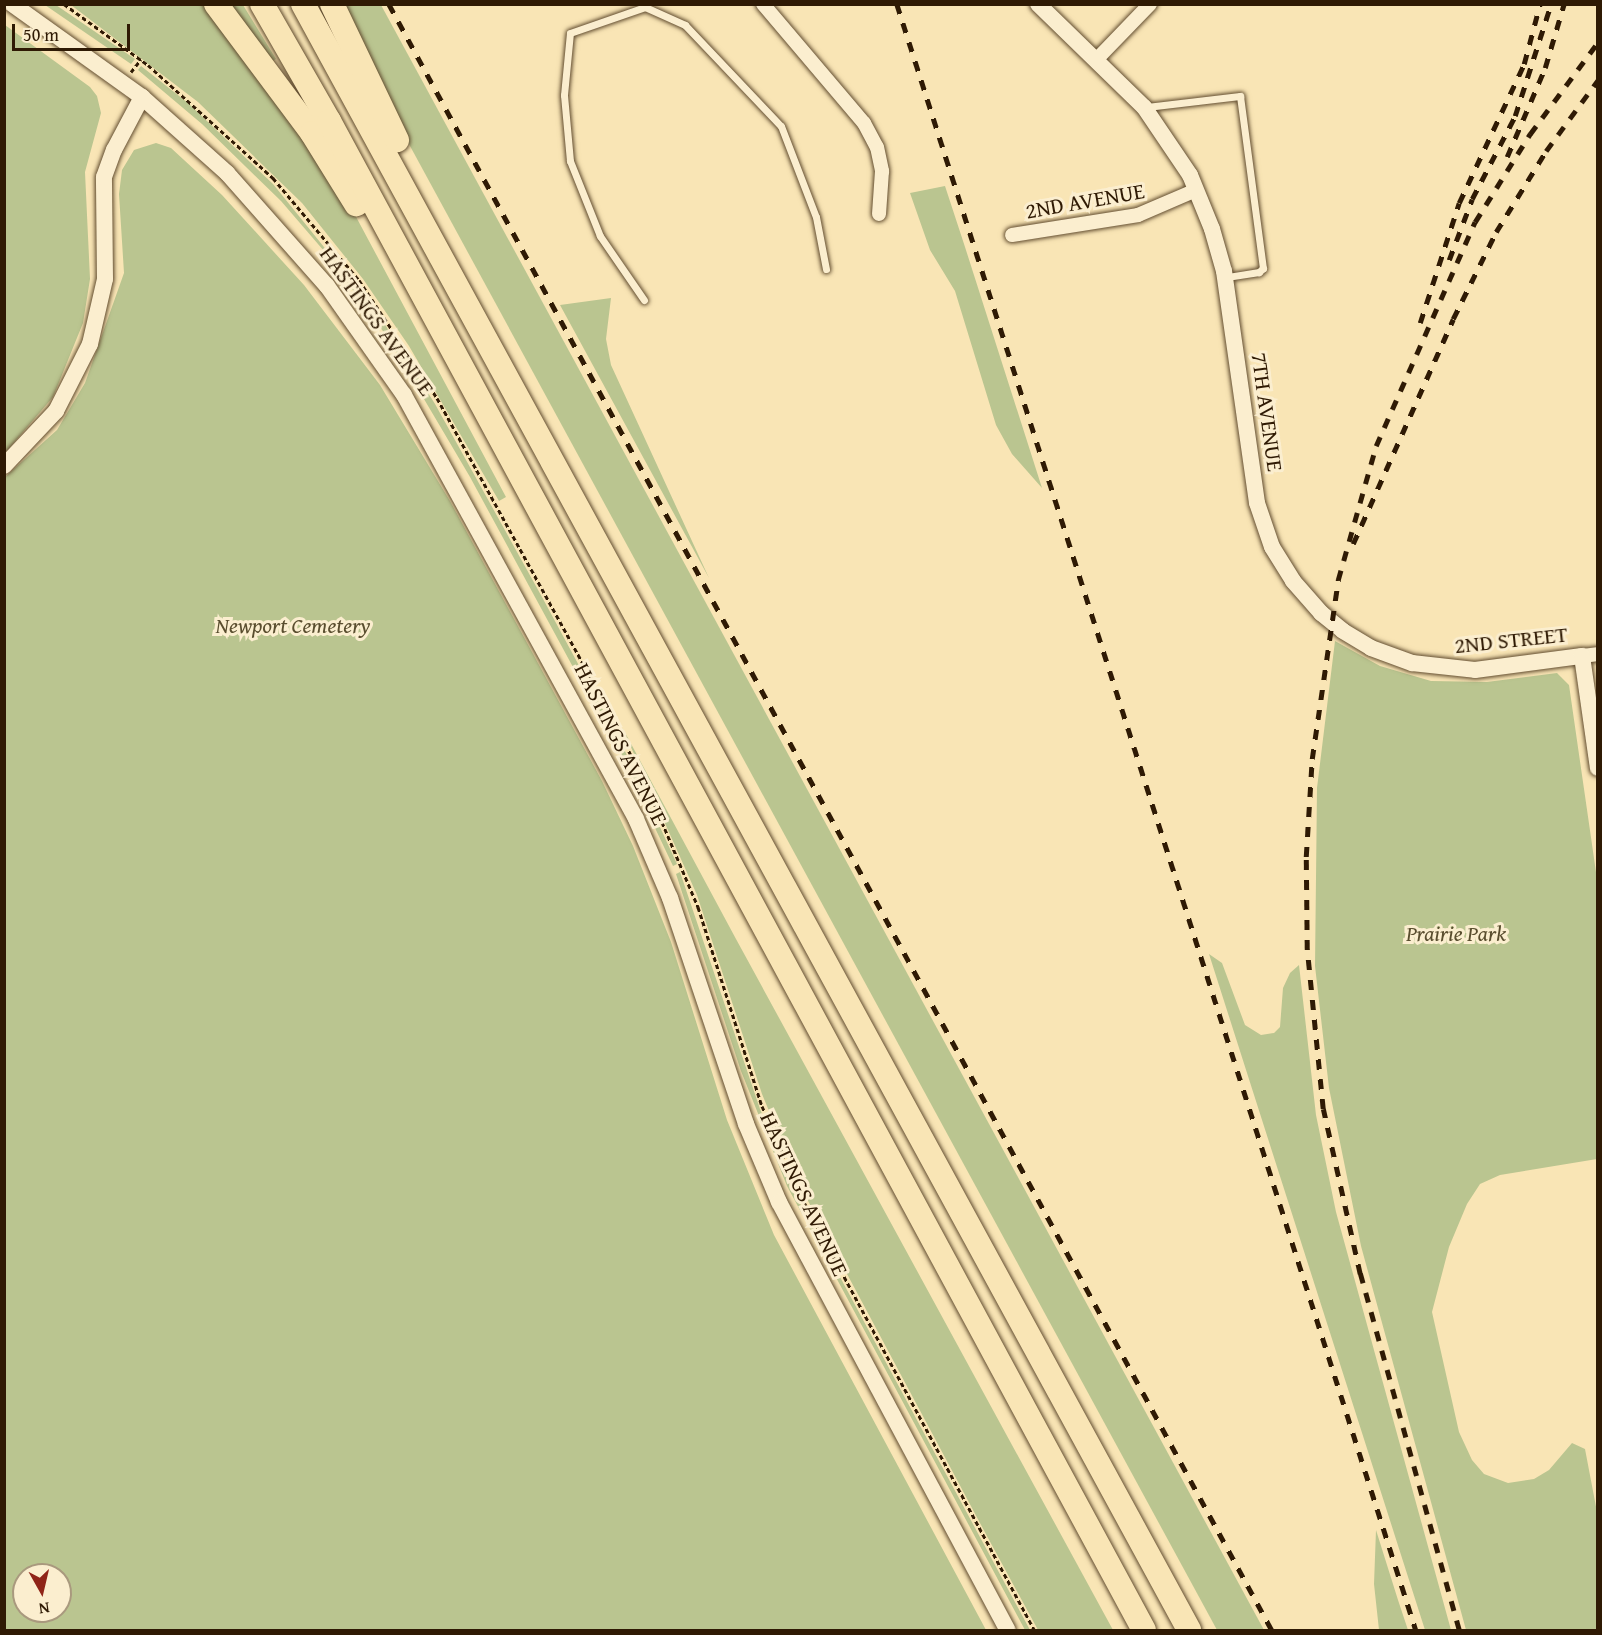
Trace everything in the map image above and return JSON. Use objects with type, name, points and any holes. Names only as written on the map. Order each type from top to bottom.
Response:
[{"type":"highway","points":[[216,4],[312,133],[410,299],[435,323]]},
{"type":"highway","points":[[262,4],[329,121],[435,323],[1144,1630]]},
{"type":"highway","points":[[303,4],[646,629],[1189,1630]]},
{"type":"highway","points":[[332,4],[430,206],[564,452],[646,629]]},
{"type":"street","name":"HASTINGS AVENUE","points":[[12,4],[142,97],[220,167],[290,240],[371,344],[442,458],[640,827],[685,939],[746,1124],[792,1231],[1008,1630]]},
{"type":"street","points":[[763,4],[864,123],[877,147],[882,171],[879,214]]},
{"type":"street","name":"7TH AVENUE","points":[[1038,4],[1144,107],[1174,147],[1196,190],[1212,229],[1225,277],[1254,485],[1263,522],[1287,572],[1331,622]]},
{"type":"street","points":[[1096,60],[1150,4]]},
{"type":"street","points":[[4,466],[56,411],[90,344],[105,279],[104,177],[142,97]]},
{"type":"street","name":"2ND AVENUE","points":[[1012,235],[1138,215],[1196,190]]},
{"type":"street","name":"2ND STREET","points":[[1331,622],[1383,653],[1442,669],[1487,669],[1590,655]]},
{"type":"street","points":[[1590,655],[1598,768]]},
{"type":"lane","points":[[644,300],[600,236],[570,161],[564,95],[570,33],[645,7],[685,25],[781,126],[816,217],[826,269]]},
{"type":"lane","points":[[1144,107],[1240,96],[1263,268],[1259,272],[1225,277]]},
{"type":"green space","points":[[45,5],[56,5],[135,59],[131,64]]},
{"type":"green space","points":[[71,5],[207,5],[354,213],[506,497],[499,501],[409,346],[363,279],[302,203],[198,102]]},
{"type":"green space","points":[[225,5],[243,5],[276,59],[269,63]]},
{"type":"green space","points":[[339,5],[381,5],[1264,1630],[1217,1630],[385,100]]},
{"type":"green space","points":[[5,25],[90,87],[97,96],[101,113],[85,172],[90,279],[83,323],[53,397],[5,453]]},
{"type":"green space","points":[[141,66],[188,103],[273,184],[379,315],[435,404],[542,597],[624,749],[677,864],[673,866],[619,752],[470,477],[388,338],[324,251],[281,201],[202,124],[138,70]]},
{"type":"green space","name":"Newport Cemetery","points":[[156,143],[171,148],[222,195],[304,285],[380,385],[450,501],[602,781],[633,846],[671,942],[727,1120],[774,1235],[986,1630],[5,1630],[5,477],[57,430],[85,383],[124,273],[119,194],[122,170],[134,150]]},
{"type":"green space","points":[[945,186],[1042,488],[1012,454],[996,425],[955,291],[930,250],[910,193]]},
{"type":"green space","points":[[611,298],[606,339],[611,365],[709,578],[560,305]]},
{"type":"green space","name":"Prairie Park","points":[[1335,641],[1380,666],[1431,681],[1487,682],[1557,673],[1569,685],[1598,886],[1597,1159],[1500,1175],[1480,1184],[1467,1204],[1449,1247],[1432,1312],[1459,1432],[1472,1460],[1484,1474],[1508,1483],[1534,1479],[1549,1470],[1572,1443],[1585,1449],[1597,1512],[1597,1630],[1466,1630],[1361,1246],[1329,1088],[1315,966],[1317,788]]},
{"type":"green space","points":[[622,727],[1113,1630],[1038,1630],[799,1184],[762,1094],[697,895]]},
{"type":"green space","points":[[680,872],[760,1109],[798,1199],[1030,1630],[1025,1630],[787,1186],[741,1071],[676,874]]},
{"type":"green space","points":[[1209,954],[1222,963],[1245,1025],[1261,1035],[1274,1033],[1280,1027],[1283,988],[1290,973],[1299,965],[1316,1115],[1336,1212],[1451,1630],[1425,1630]]},
{"type":"green space","points":[[1376,1530],[1408,1630],[1379,1630],[1374,1584]]},
{"type":"railway","points":[[389,4],[1272,1630]]},
{"type":"railway","points":[[897,4],[1416,1630]]},
{"type":"railway","points":[[1420,323],[1459,203],[1524,64],[1540,4]]},
{"type":"railway","points":[[1449,260],[1472,199],[1515,116],[1551,4]]},
{"type":"railway","points":[[1507,157],[1545,68],[1564,4]]},
{"type":"railway","points":[[1459,1630],[1360,1274],[1323,1109],[1307,950],[1306,857],[1312,759],[1338,580],[1376,446],[1475,222],[1530,134],[1598,42]]},
{"type":"railway","points":[[1353,544],[1453,319],[1496,232],[1546,151],[1598,80]]}]
